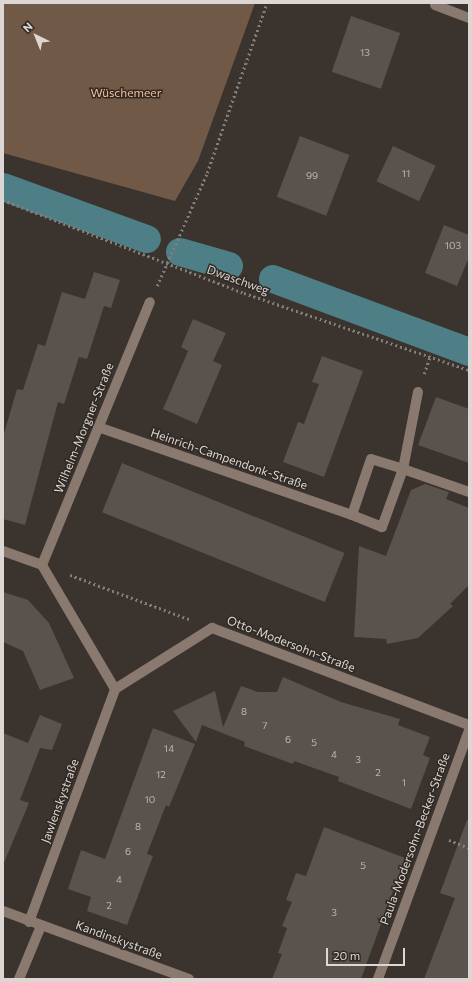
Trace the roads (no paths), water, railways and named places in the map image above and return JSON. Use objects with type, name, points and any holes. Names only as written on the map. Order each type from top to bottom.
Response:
[{"type":"street","points":[[435,5],[469,18]]},
{"type":"street","name":"Wilhelm-Morgner-Straße","points":[[42,565],[150,302]]},
{"type":"street","name":"Heinrich-Campendonk-Straße","points":[[98,427],[352,515],[382,527],[403,469],[418,392]]},
{"type":"street","points":[[352,515],[372,460],[469,492]]},
{"type":"street","points":[[3,551],[42,565],[115,689]]},
{"type":"street","name":"Otto-Modersohn-Straße","points":[[115,689],[212,628],[469,725]]},
{"type":"street","name":"Jawlenskystraße","points":[[29,922],[115,689]]},
{"type":"street","name":"Paula-Modersohn-Becker-Straße","points":[[378,979],[469,730]]},
{"type":"street","name":"Kandinskystraße","points":[[3,911],[29,922],[189,979]]},
{"type":"street","points":[[19,979],[41,926]]},
{"type":"waterway","points":[[3,187],[147,239]]},
{"type":"waterway","points":[[180,252],[229,266]]},
{"type":"waterway","points":[[273,279],[469,352]]},
{"type":"park label","name":"Wüschemeer","points":[[126,93]]}]
